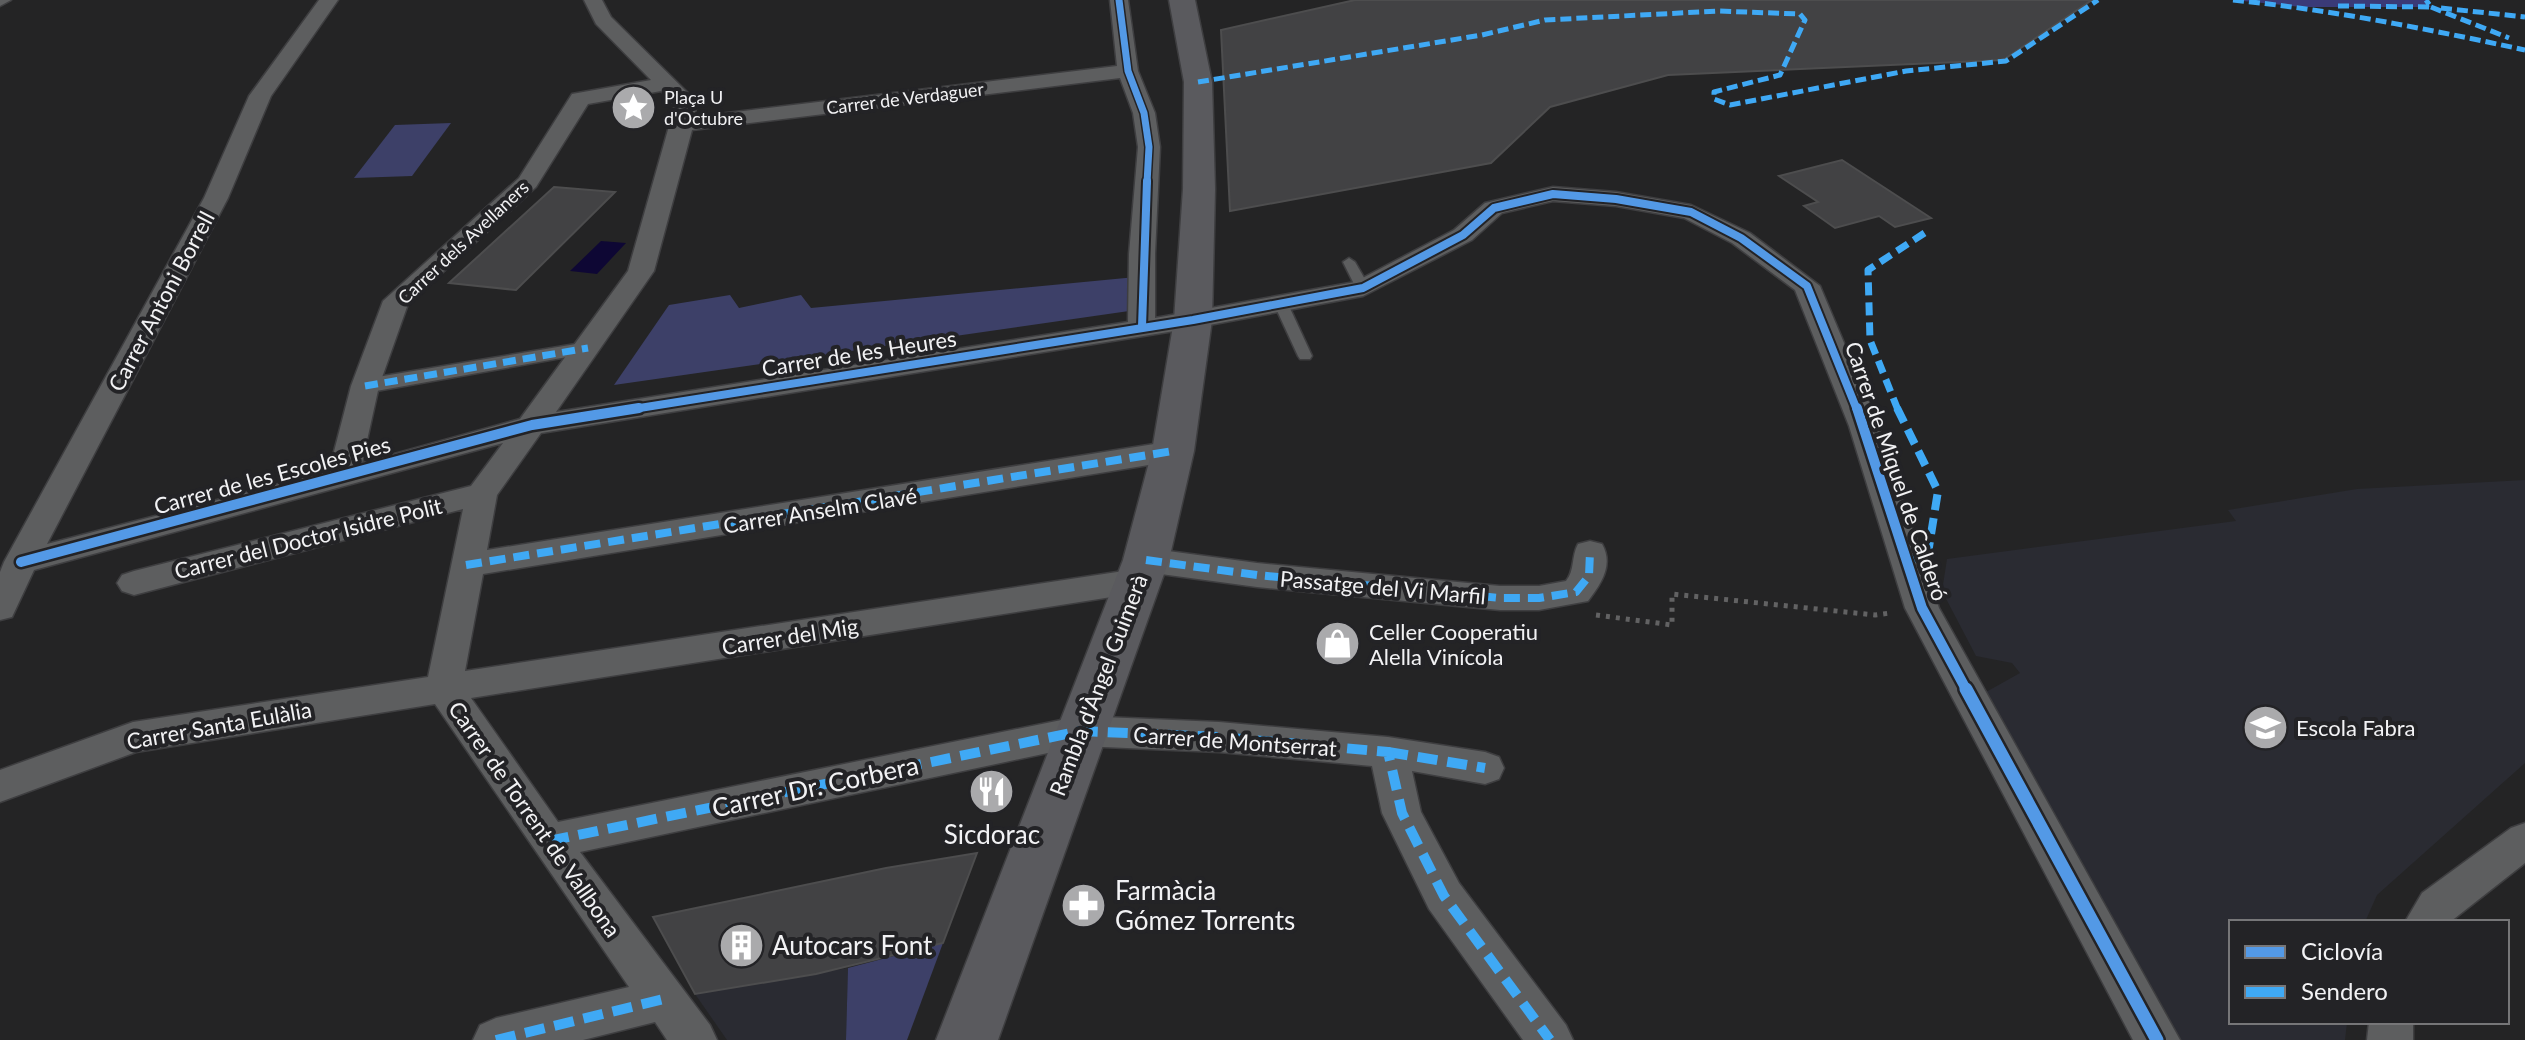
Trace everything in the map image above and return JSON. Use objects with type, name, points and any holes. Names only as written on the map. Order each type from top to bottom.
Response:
[{"type":"main road","name":"Rambla d'Àngel Guimerà","points":[[967,1040],[1141,571],[1173,451],[1193,320],[1200,108],[1182,0]]},
{"type":"street","name":"Carrer Antoni Borrell","points":[[0,608],[21,562],[216,198],[260,96],[329,0]]},
{"type":"street","points":[[593,0],[603,20],[686,104],[682,125]]},
{"type":"street","points":[[1119,0],[1128,71],[1144,113],[1149,147],[1142,254],[1142,327]]},
{"type":"street","name":"Carrer de Verdaguer","points":[[682,125],[1128,71]]},
{"type":"street","name":"Carrer dels Avellaners","points":[[343,478],[365,386],[396,301],[528,182],[580,99],[665,84]]},
{"type":"street","name":"Carrer de Torrent de Vallbona","points":[[682,125],[641,271],[482,494],[444,689],[549,841],[694,1040]]},
{"type":"street","name":"Carrer de Miquel de Calderó","points":[[1193,320],[1363,288],[1463,235],[1494,208],[1553,194],[1616,199],[1691,212],[1741,238],[1807,286],[1864,426],[1922,608],[2157,1040]]},
{"type":"street","name":"Carrer de les Heures","points":[[532,425],[1193,320]]},
{"type":"street","points":[[365,386],[588,348]]},
{"type":"street","name":"Carrer de les Escoles Pies","points":[[21,562],[532,425]]},
{"type":"street","name":"Carrer Anselm Clavé","points":[[466,565],[1173,451]]},
{"type":"street","name":"Carrer del Doctor Isidre Polit","points":[[134,583],[482,494]]},
{"type":"street","points":[[1563,594],[1576,592],[1589,576],[1590,552]]},
{"type":"street","name":"Passatge del Vi Marfil","points":[[1141,571],[1257,575],[1500,598],[1563,594]]},
{"type":"street","name":"Carrer del Mig","points":[[444,689],[1141,571]]},
{"type":"street","name":"Carrer Santa Eulàlia","points":[[0,786],[133,737],[444,689]]},
{"type":"street","name":"Carrer de Montserrat","points":[[1081,731],[1219,737],[1388,752],[1485,768]]},
{"type":"street","name":"Carrer Dr. Corbera","points":[[549,841],[1081,731]]},
{"type":"street","points":[[1388,752],[1402,813],[1444,896],[1550,1040]]},
{"type":"street","points":[[2427,920],[2437,906],[2525,840]]},
{"type":"street","points":[[496,1040],[664,999]]},
{"type":"lane","points":[[1349,262],[1363,288]]},
{"type":"lane","points":[[1281,304],[1305,356]]},
{"type":"path","points":[[1563,594],[1592,615],[1672,625],[1672,594],[1875,615],[1922,608]]},
{"type":"shaded area","points":[[2233,0],[2426,0],[2431,7],[2302,7]]},
{"type":"shaded area","points":[[451,123],[412,176],[354,178],[395,125]]},
{"type":"shaded area","points":[[601,241],[626,243],[597,274],[570,271]]},
{"type":"shaded area","points":[[1136,277],[1136,310],[614,385],[669,305],[730,295],[739,308],[801,295],[811,308]]},
{"type":"shaded area","name":"Escola Fabra","points":[[2525,480],[2525,763],[2377,895],[2366,920],[2229,920],[2229,1024],[2347,1024],[2345,1040],[2170,1040],[1986,692],[2020,673],[2012,663],[1976,656],[1942,591],[1947,559],[2236,521],[2228,510],[2357,489]]},
{"type":"shaded area","points":[[943,943],[907,1040],[846,1040],[848,968]]},
{"type":"shaded area","name":"Autocars Font","points":[[848,968],[846,1040],[727,1040],[695,994]]},
{"type":"building","points":[[1355,0],[2092,0],[2003,60],[1668,75],[1550,107],[1491,163],[1230,211],[1221,30]]},
{"type":"building","points":[[1842,160],[1931,218],[1895,227],[1879,216],[1835,228],[1804,206],[1818,202],[1779,176]]},
{"type":"building","points":[[554,187],[615,192],[516,290],[449,283]]},
{"type":"building","points":[[977,853],[943,943],[816,974],[695,994],[653,917],[886,868]]},
{"type":"marked path","points":[[1198,82],[1482,35],[1545,20],[1718,11],[1800,14],[1805,20],[1780,75],[1714,92],[1714,99],[1730,105],[1906,71],[2006,61],[2098,0]]},
{"type":"marked path","points":[[2233,0],[2310,8],[2411,25],[2525,50]]},
{"type":"marked path","points":[[2338,6],[2431,7],[2426,0]]},
{"type":"marked path","points":[[2431,7],[2509,38]]},
{"type":"marked path","points":[[2441,8],[2525,17]]},
{"type":"marked path","points":[[1908,561],[1928,553],[1938,491],[1894,401],[1870,340],[1868,270],[1926,232]]},
{"type":"marked path","points":[[365,386],[588,348]]},
{"type":"marked path","points":[[466,565],[1173,451]]},
{"type":"marked path","points":[[1146,560],[1257,575],[1500,598],[1539,598],[1576,592],[1589,576],[1590,552]]},
{"type":"marked path","points":[[549,841],[1081,731],[1219,737],[1388,752],[1402,813],[1444,896],[1550,1040]]},
{"type":"marked path","points":[[1388,752],[1485,768]]},
{"type":"marked path","points":[[496,1040],[664,999]]},
{"type":"cycle path","points":[[1119,0],[1128,71],[1144,113],[1149,147],[1142,254],[1142,327]]},
{"type":"cycle path","points":[[21,562],[532,425],[1193,320],[1363,288],[1463,235],[1494,208],[1553,194],[1616,199],[1691,212],[1741,238],[1807,286],[1864,426],[1922,608],[2157,1040]]},
{"type":"place","name":"Plaça U d'Octubre","points":[[633,107]]},
{"type":"place","name":"Celler Cooperatiu Alella Vinícola","points":[[1338,644]]},
{"type":"place","name":"Escola Fabra","points":[[2265,727]]},
{"type":"place","name":"Sicdorac","points":[[992,791]]},
{"type":"place","name":"Farmàcia Gómez Torrents","points":[[1084,905]]},
{"type":"place","name":"Autocars Font","points":[[741,945]]}]
